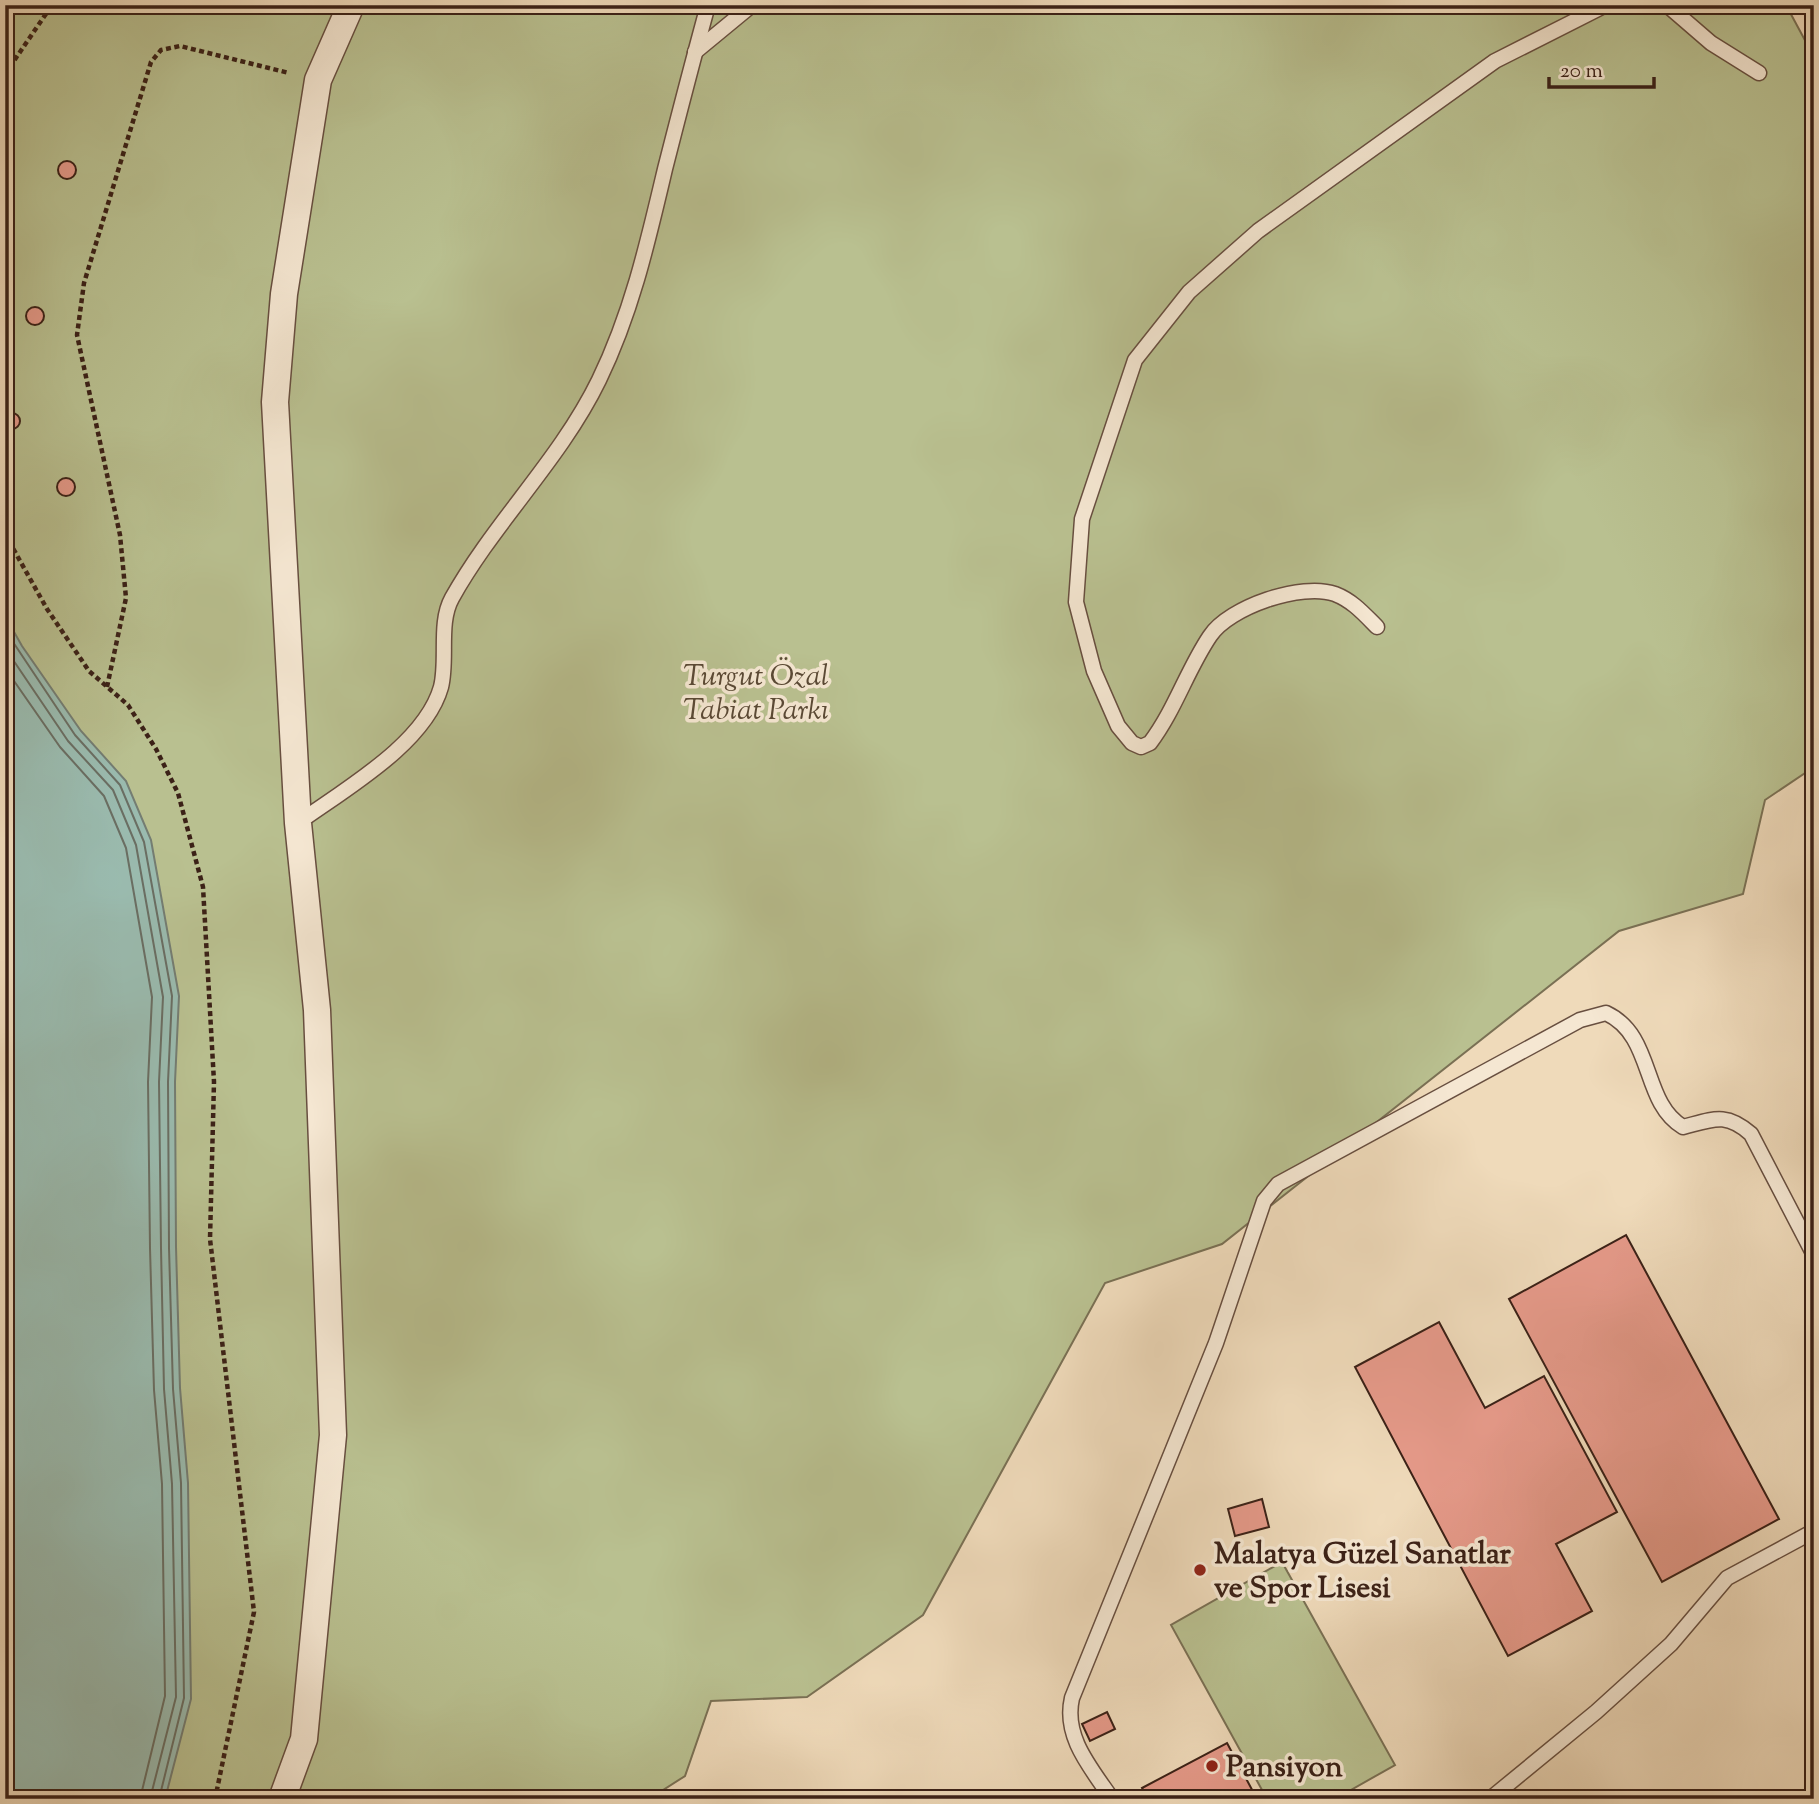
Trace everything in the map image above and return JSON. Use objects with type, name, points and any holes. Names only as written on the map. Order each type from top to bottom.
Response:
[{"type":"street","points":[[282,1799],[304,1740],[332,1435],[317,1010],[298,823],[275,402],[284,294],[318,80],[351,5]]},
{"type":"lane","points":[[298,823],[382,762],[426,720],[440,688],[449,602],[477,557],[573,428],[623,327],[643,261],[708,5]]},
{"type":"lane","points":[[695,52],[752,5]]},
{"type":"lane","points":[[1667,5],[1702,37],[1759,73]]},
{"type":"lane","points":[[1377,627],[1353,603],[1334,594],[1315,590],[1286,594],[1251,606],[1224,619],[1210,635],[1150,743],[1141,747],[1132,743],[1118,726],[1094,671],[1076,602],[1083,519],[1126,381],[1151,337],[1189,292],[1258,231],[1495,61],[1600,6]]},
{"type":"lane","points":[[1112,1799],[1076,1744],[1067,1717],[1072,1698],[1216,1343],[1264,1201],[1278,1184],[1580,1020],[1606,1013],[1623,1021],[1633,1034],[1670,1119],[1684,1127],[1720,1118],[1736,1121],[1751,1134],[1814,1255]]},
{"type":"lane","points":[[1490,1799],[1596,1712],[1671,1644],[1727,1578],[1814,1531]]},
{"type":"path","points":[[5,74],[52,5]]},
{"type":"path","points":[[107,687],[126,598],[120,535],[77,335],[84,283],[151,62],[161,50],[180,46],[318,80]]},
{"type":"path","points":[[5,534],[47,610],[89,671],[128,705],[156,749],[178,793],[202,887],[214,1082],[210,1239],[254,1612],[215,1799]]},
{"type":"green space","name":"Turgut Özal Tabiat Parkı","points":[[5,5],[1786,5],[1814,57],[1814,767],[1765,800],[1743,894],[1619,931],[1222,1244],[1105,1283],[923,1615],[807,1697],[711,1701],[685,1776],[649,1799],[92,1799],[5,744]]},
{"type":"green space","points":[[1282,1562],[1395,1765],[1335,1799],[1267,1799],[1171,1625]]},
{"type":"water","points":[[5,616],[22,646],[81,731],[126,781],[151,840],[179,996],[175,1082],[176,1247],[180,1388],[188,1483],[191,1699],[165,1799],[5,1799]]},
{"type":"building","points":[[67,161],[75,166],[76,170],[71,178],[67,179],[59,174],[58,170],[63,162]]},
{"type":"building","points":[[35,307],[43,312],[44,316],[39,324],[35,325],[27,320],[26,316],[31,308]]},
{"type":"building","points":[[9,413],[15,413],[20,421],[18,427],[9,429],[4,424],[4,418]]},
{"type":"building","points":[[66,478],[72,481],[75,487],[72,493],[66,496],[60,493],[57,487],[60,481]]},
{"type":"building","points":[[1626,1235],[1779,1519],[1662,1582],[1509,1299]]},
{"type":"building","points":[[1439,1322],[1485,1408],[1544,1376],[1617,1512],[1556,1544],[1592,1611],[1508,1656],[1355,1367]]},
{"type":"building","points":[[1262,1499],[1269,1527],[1235,1536],[1228,1509]]},
{"type":"building","points":[[1107,1712],[1115,1729],[1090,1741],[1082,1724]]},
{"type":"building","name":"Pansiyon","points":[[1227,1743],[1257,1799],[1148,1799],[1142,1788]]},
{"type":"place","name":"Malatya Güzel Sanatlar ve Spor Lisesi","points":[[1200,1570]]},
{"type":"place","name":"Pansiyon","points":[[1212,1766]]}]
